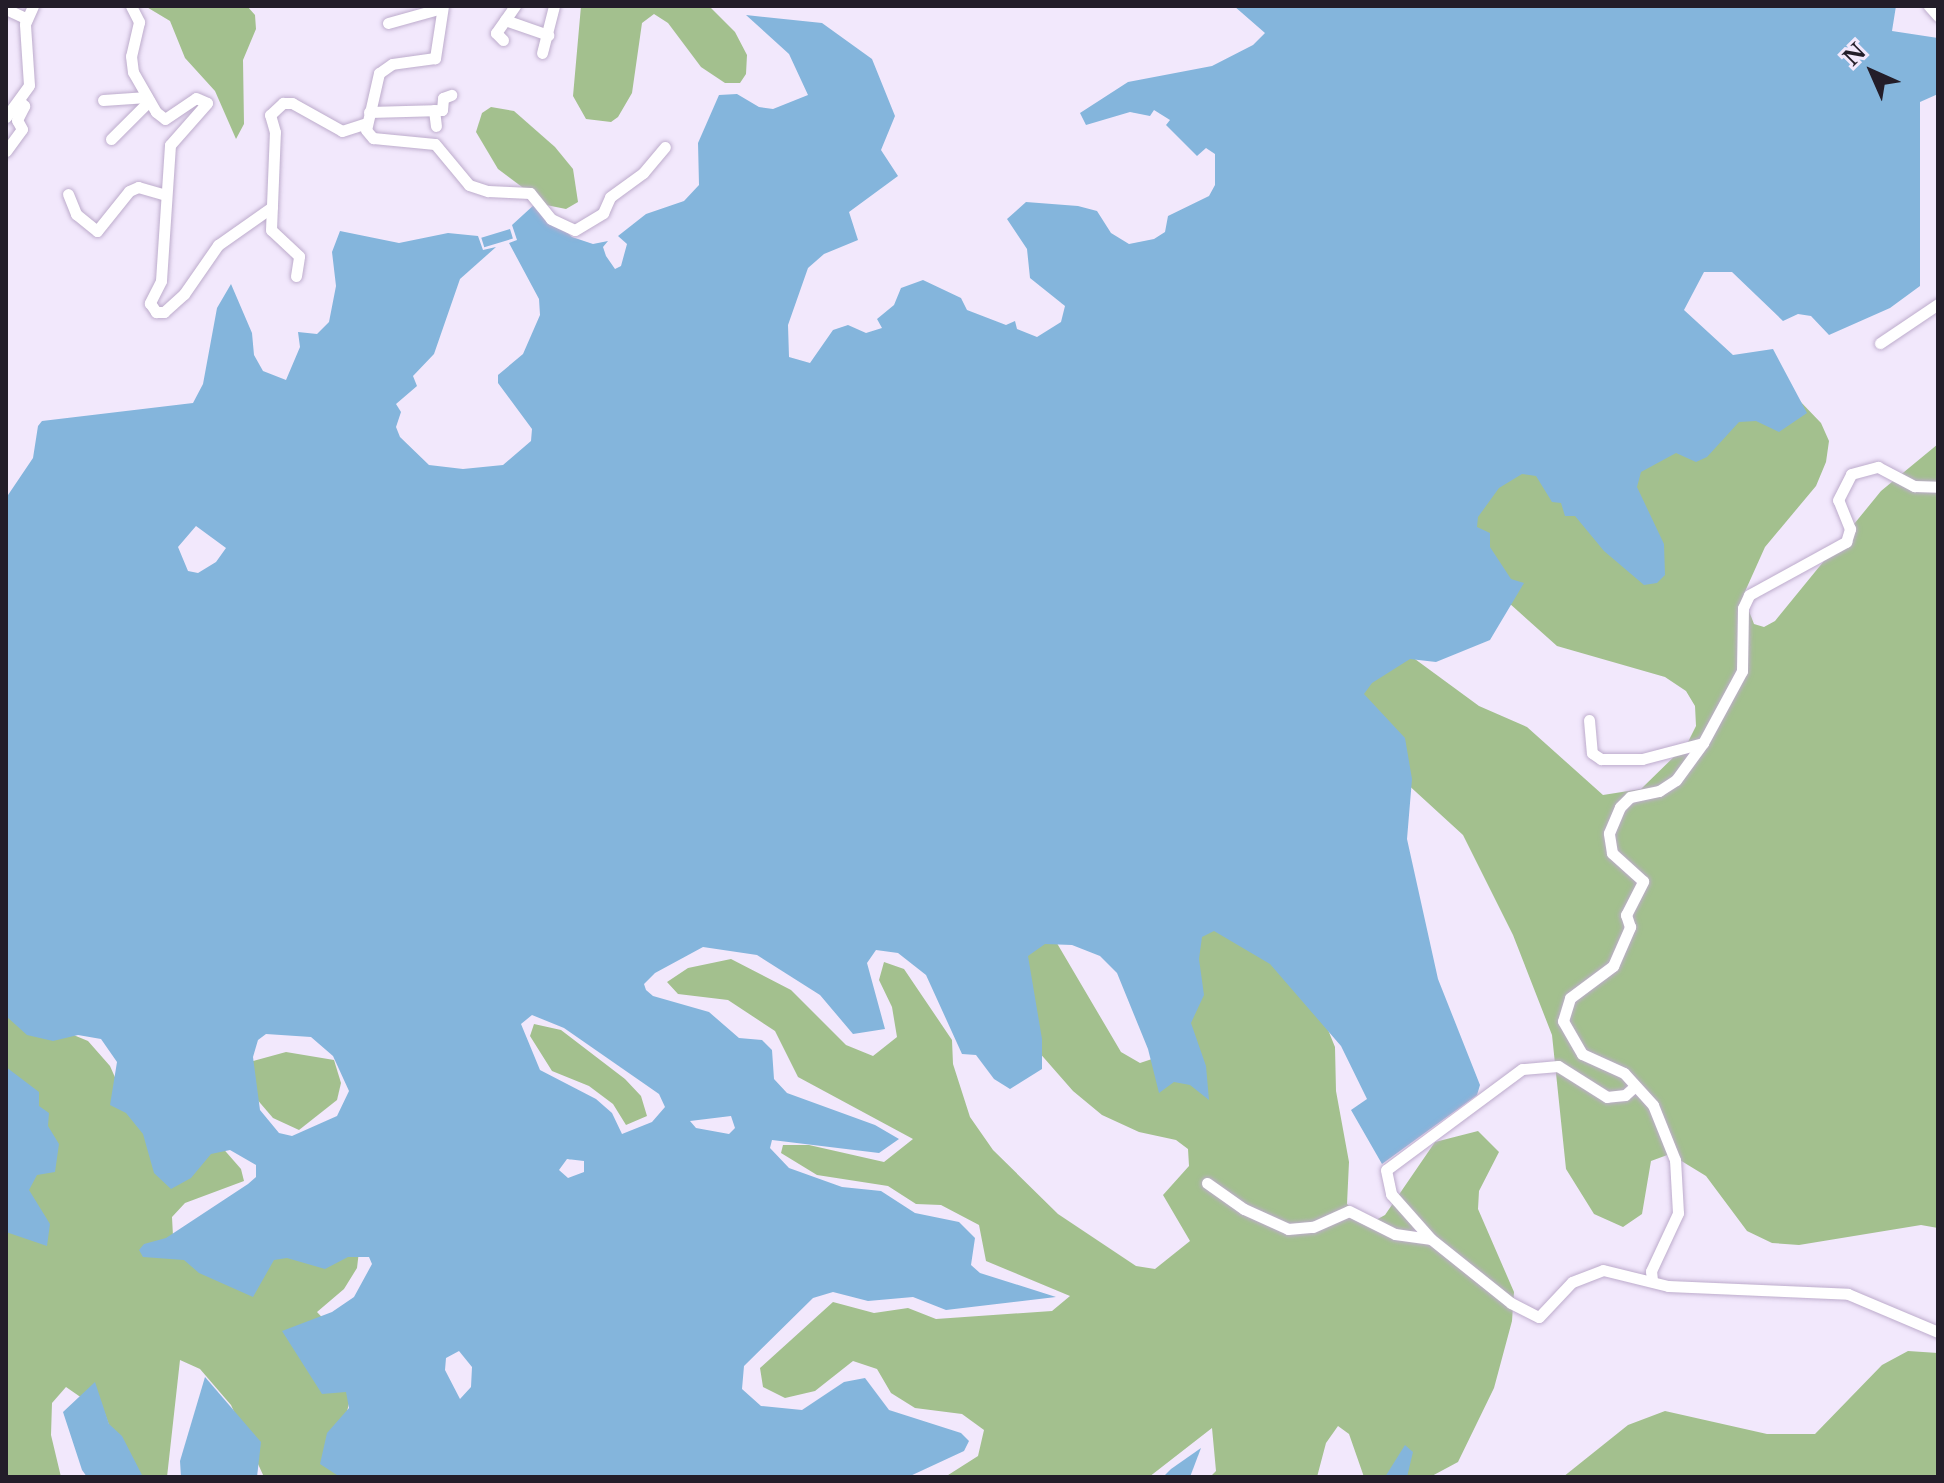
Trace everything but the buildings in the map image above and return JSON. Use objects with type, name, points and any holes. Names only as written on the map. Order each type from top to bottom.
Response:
[{"type":"street","points":[[7,115],[29,85],[27,19],[33,6]]},
{"type":"street","points":[[131,6],[139,22],[131,56],[133,72],[148,99],[165,119],[196,98],[207,103],[170,145],[161,281],[150,303],[156,312],[164,312],[184,294],[218,245],[272,207]]},
{"type":"street","points":[[503,40],[496,33],[515,6]]},
{"type":"street","points":[[542,53],[554,6]]},
{"type":"street","points":[[1929,6],[1938,16]]},
{"type":"street","points":[[388,23],[442,7],[435,58],[392,64],[379,73],[368,117],[373,138],[435,144],[469,185],[488,191],[530,193],[551,219],[575,230],[603,213],[610,197],[643,173],[665,147]]},
{"type":"street","points":[[6,9],[27,19]]},
{"type":"street","points":[[505,20],[548,35]]},
{"type":"street","points":[[296,276],[299,256],[271,230],[275,132],[270,115],[275,109],[292,103],[342,131],[368,117],[442,110],[443,98],[451,95]]},
{"type":"street","points":[[103,100],[148,99]]},
{"type":"street","points":[[111,139],[148,99]]},
{"type":"street","points":[[6,151],[22,129],[17,120],[24,106],[20,101]]},
{"type":"street","points":[[434,110],[436,126]]},
{"type":"street","points":[[108,123],[121,127]]},
{"type":"street","points":[[68,194],[76,214],[97,231],[129,191],[138,187],[166,195]]},
{"type":"street","points":[[1880,343],[1938,304]]},
{"type":"street","points":[[1652,1280],[1651,1271],[1678,1213],[1680,1189],[1658,1115],[1624,1073],[1582,1054],[1566,1030],[1566,1006],[1579,988],[1613,966],[1630,927],[1626,915],[1643,881],[1608,846],[1620,807],[1630,797],[1659,791],[1676,780],[1703,743],[1742,671],[1743,608],[1749,595],[1846,542],[1850,529],[1838,500],[1851,474],[1878,467],[1914,486],[1938,487]]},
{"type":"street","points":[[1589,720],[1592,753],[1601,759],[1642,759],[1703,743]]},
{"type":"street","points":[[1634,1087],[1625,1095],[1607,1097],[1558,1066],[1530,1065],[1386,1170],[1398,1206],[1431,1239],[1511,1303],[1539,1317],[1572,1282],[1589,1274],[1623,1272],[1668,1286],[1848,1294],[1938,1332]]},
{"type":"street","points":[[1207,1183],[1244,1209],[1288,1229],[1313,1227],[1349,1211],[1395,1234],[1431,1239]]},
{"type":"green space","points":[[145,6],[247,6],[255,15],[256,29],[243,60],[244,124],[236,139],[215,91],[185,58],[170,21]]},
{"type":"green space","points":[[581,6],[709,6],[735,32],[747,55],[746,74],[740,83],[725,83],[701,67],[668,23],[654,14],[642,23],[632,93],[618,117],[611,122],[586,119],[573,96]]},
{"type":"green space","points":[[491,107],[514,111],[555,147],[573,169],[578,202],[566,209],[546,205],[498,169],[476,132],[482,113]]},
{"type":"green space","points":[[1797,398],[1821,423],[1829,441],[1826,462],[1816,486],[1765,547],[1743,596],[1754,624],[1764,627],[1775,621],[1881,491],[1938,444],[1938,1228],[1921,1225],[1799,1245],[1772,1243],[1747,1231],[1706,1176],[1670,1154],[1651,1161],[1642,1214],[1623,1227],[1594,1214],[1566,1169],[1552,1035],[1513,935],[1463,835],[1404,781],[1374,745],[1351,640],[1404,651],[1479,706],[1527,727],[1603,795],[1641,789],[1687,744],[1696,726],[1695,706],[1686,691],[1665,677],[1557,646],[1479,576],[1446,463],[1612,467]]},
{"type":"green space","points":[[1188,886],[1320,1010],[1335,1047],[1336,1091],[1349,1162],[1347,1204],[1357,1214],[1376,1220],[1385,1215],[1435,1142],[1478,1131],[1499,1152],[1479,1191],[1478,1209],[1514,1292],[1512,1321],[1494,1388],[1458,1462],[1430,1477],[1364,1477],[1349,1434],[1338,1426],[1326,1443],[1317,1477],[1210,1477],[1216,1471],[1212,1428],[1149,1477],[945,1477],[978,1456],[984,1430],[962,1414],[915,1408],[891,1393],[877,1369],[853,1361],[815,1391],[785,1398],[763,1387],[760,1368],[833,1302],[874,1313],[908,1308],[936,1319],[1052,1311],[1070,1296],[986,1261],[979,1225],[941,1205],[916,1204],[888,1186],[817,1175],[781,1153],[783,1145],[809,1145],[884,1162],[913,1139],[798,1077],[775,1031],[728,1000],[678,994],[667,982],[688,968],[731,959],[791,990],[846,1045],[873,1056],[897,1037],[892,1007],[879,980],[884,962],[904,969],[952,1040],[953,1064],[970,1117],[993,1150],[1058,1214],[1136,1266],[1155,1269],[1190,1241],[1163,1195],[1189,1166],[1188,1149],[1176,1140],[1139,1132],[1102,1115],[1073,1091],[1009,1018],[1007,939],[1048,928],[1121,1052],[1140,1063],[1152,1059]]},
{"type":"green space","points":[[6,1007],[88,1041],[110,1066],[129,1109],[220,1145],[241,1169],[244,1181],[185,1203],[172,1217],[173,1236],[359,1251],[357,1268],[344,1289],[317,1312],[334,1330],[353,1387],[337,1453],[346,1477],[264,1477],[231,1405],[200,1369],[180,1360],[167,1477],[128,1477],[105,1414],[66,1387],[52,1403],[51,1435],[61,1477],[6,1477]]},
{"type":"green space","points":[[534,1024],[561,1030],[625,1079],[641,1096],[647,1116],[626,1125],[613,1104],[589,1086],[552,1071],[530,1036]]},
{"type":"green space","points":[[286,1052],[334,1060],[341,1083],[337,1100],[299,1130],[273,1118],[255,1097],[242,1064]]},
{"type":"green space","points":[[1908,1351],[1938,1353],[1938,1477],[1563,1477],[1628,1425],[1665,1411],[1767,1434],[1815,1434],[1882,1365]]},
{"type":"water","points":[[1234,6],[1896,6],[1892,31],[1938,38],[1938,94],[1920,102],[1920,286],[1890,308],[1829,335],[1811,316],[1798,314],[1783,321],[1732,272],[1704,272],[1684,310],[1733,355],[1773,349],[1807,413],[1779,432],[1756,421],[1739,422],[1707,457],[1696,462],[1676,453],[1641,472],[1637,487],[1664,544],[1665,575],[1657,583],[1644,585],[1604,551],[1575,516],[1565,516],[1561,503],[1552,502],[1536,476],[1522,474],[1499,488],[1478,517],[1477,527],[1490,533],[1490,547],[1511,579],[1524,583],[1490,640],[1436,662],[1410,659],[1372,683],[1364,694],[1405,738],[1412,779],[1407,839],[1438,979],[1480,1085],[1477,1095],[1382,1164],[1351,1110],[1367,1099],[1341,1046],[1270,964],[1214,931],[1202,937],[1199,959],[1204,995],[1191,1023],[1206,1066],[1209,1100],[1190,1085],[1174,1082],[1159,1093],[1148,1049],[1117,973],[1100,956],[1072,945],[1045,944],[1028,956],[1042,1039],[1042,1069],[1010,1089],[994,1079],[976,1055],[962,1054],[926,975],[898,953],[876,950],[867,963],[885,1029],[853,1034],[820,995],[757,955],[703,947],[655,973],[644,984],[646,990],[653,996],[709,1012],[739,1038],[762,1040],[772,1050],[774,1079],[787,1093],[875,1125],[899,1139],[879,1153],[772,1140],[770,1148],[789,1168],[842,1187],[881,1191],[915,1213],[959,1222],[975,1238],[971,1265],[980,1273],[1056,1297],[946,1310],[913,1297],[868,1301],[833,1292],[813,1298],[744,1366],[742,1389],[761,1406],[802,1410],[844,1382],[865,1378],[889,1410],[961,1433],[969,1441],[964,1451],[908,1477],[340,1477],[320,1464],[327,1433],[349,1408],[346,1392],[322,1394],[282,1331],[332,1312],[354,1297],[372,1264],[369,1257],[348,1257],[325,1269],[287,1258],[274,1260],[253,1297],[199,1273],[184,1260],[143,1257],[139,1250],[144,1244],[166,1238],[248,1184],[256,1177],[256,1165],[230,1150],[211,1154],[191,1178],[171,1189],[154,1173],[143,1134],[126,1113],[110,1105],[117,1062],[101,1039],[78,1035],[53,1041],[27,1035],[6,1016],[6,498],[33,458],[38,426],[42,421],[193,403],[203,384],[217,308],[231,284],[252,333],[254,355],[263,371],[286,380],[300,347],[298,332],[317,334],[329,322],[336,286],[332,252],[340,231],[399,243],[448,233],[478,236],[483,250],[496,247],[460,279],[434,354],[413,376],[417,386],[396,404],[401,412],[396,427],[400,437],[429,465],[463,469],[503,465],[531,441],[532,429],[498,383],[498,375],[523,354],[540,315],[539,299],[509,243],[517,240],[512,225],[535,204],[572,237],[593,244],[608,241],[603,247],[606,256],[615,269],[621,266],[627,244],[618,236],[646,214],[684,201],[699,185],[698,143],[719,95],[737,94],[759,107],[773,109],[808,95],[789,54],[746,15],[822,23],[872,59],[895,116],[881,150],[898,176],[849,212],[858,240],[824,254],[808,268],[788,325],[789,357],[810,363],[833,330],[848,325],[866,333],[882,328],[877,319],[894,305],[901,288],[923,280],[961,298],[967,310],[1006,325],[1015,321],[1017,329],[1037,337],[1061,322],[1065,306],[1030,278],[1027,249],[1007,219],[1026,202],[1078,206],[1097,211],[1111,233],[1129,244],[1154,239],[1165,232],[1168,216],[1209,196],[1215,185],[1215,154],[1206,148],[1197,156],[1166,125],[1170,120],[1154,110],[1150,116],[1130,112],[1086,125],[1080,113],[1128,82],[1212,66],[1253,45],[1265,33]],"holes":[[[196,526],[226,548],[216,562],[198,573],[188,571],[178,547]],[[532,1015],[564,1028],[659,1094],[665,1107],[652,1122],[622,1134],[612,1113],[596,1099],[540,1070],[521,1024]],[[266,1034],[311,1037],[333,1056],[349,1091],[337,1116],[292,1136],[279,1133],[260,1110],[253,1057],[258,1040]],[[731,1116],[735,1128],[729,1134],[696,1128],[690,1121]],[[567,1159],[584,1161],[584,1172],[568,1178],[559,1170]],[[459,1351],[472,1367],[471,1387],[460,1399],[445,1370],[446,1358]]]},
{"type":"water","points":[[510,229],[513,239],[484,247],[481,238]]},
{"type":"water","points":[[6,1067],[39,1092],[39,1106],[49,1113],[48,1126],[59,1144],[55,1172],[37,1175],[29,1190],[50,1224],[47,1246],[6,1232]]},
{"type":"water","points":[[205,1377],[261,1442],[257,1477],[181,1477],[180,1461]]},
{"type":"water","points":[[95,1382],[109,1424],[122,1436],[143,1477],[87,1477],[82,1470],[63,1412]]},
{"type":"water","points":[[1405,1445],[1413,1452],[1407,1477],[1385,1477]]},
{"type":"water","points":[[1201,1448],[1190,1477],[1163,1477],[1171,1469]]}]
